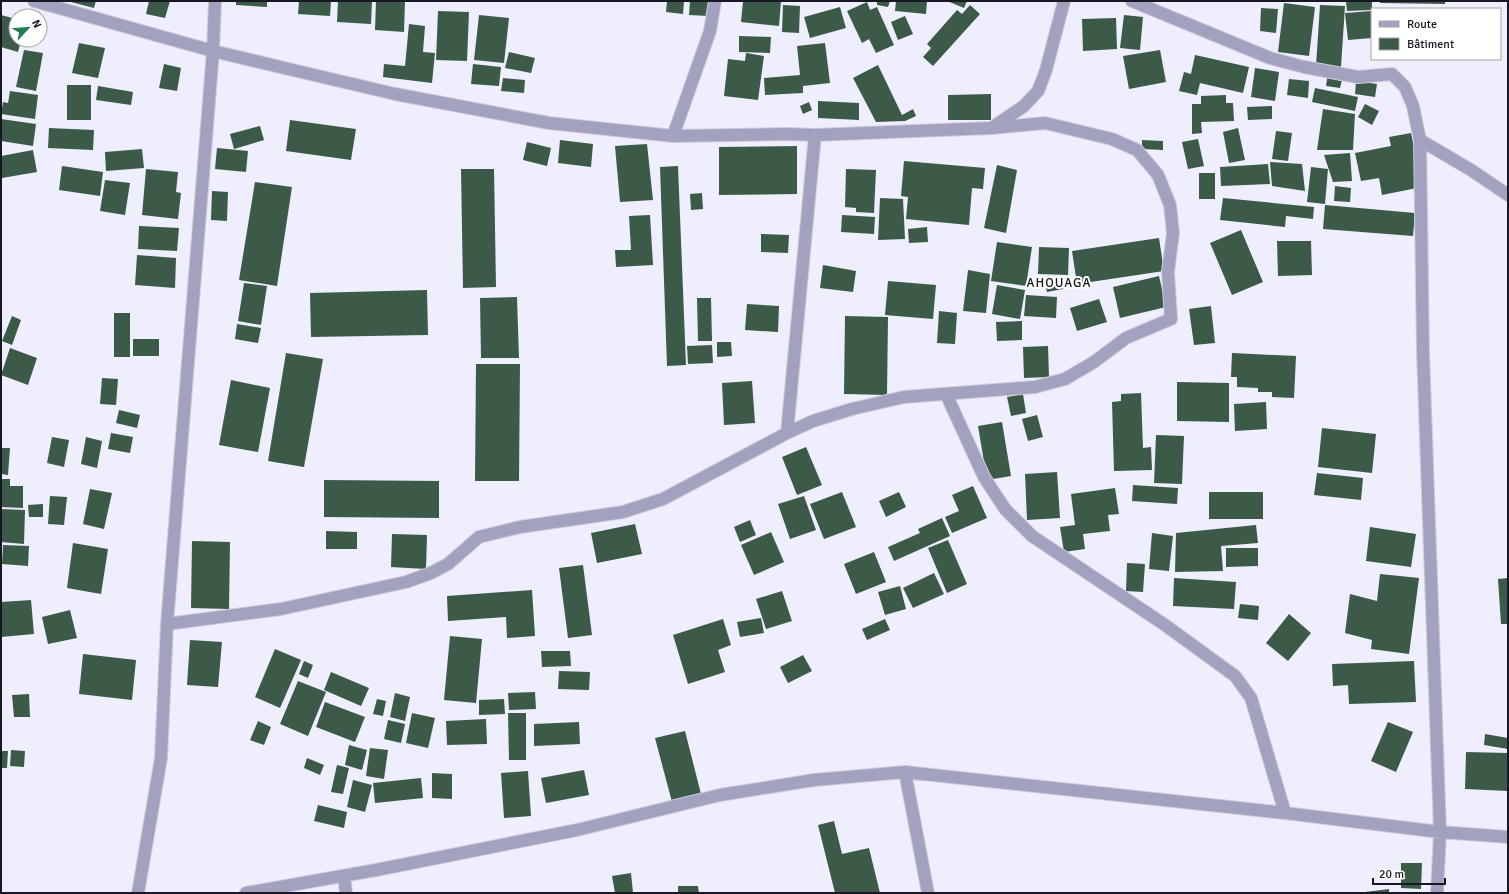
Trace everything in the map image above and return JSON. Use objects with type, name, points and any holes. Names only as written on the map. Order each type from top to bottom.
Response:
[{"type":"street","points":[[34,1],[213,51],[396,94],[542,122],[673,136],[788,134],[815,136],[992,128],[1045,123],[1112,139],[1137,150],[1158,175],[1170,205],[1173,233],[1168,272],[1171,318],[1126,338],[1094,362],[1065,379],[1034,388],[904,397],[852,409],[813,421],[787,433],[663,499],[623,512],[520,527],[479,537],[448,564],[431,573],[406,582],[281,609],[167,624]]},
{"type":"street","points":[[138,893],[161,758],[167,624],[213,51],[215,1]]},
{"type":"street","points":[[673,136],[710,31],[715,1]]},
{"type":"street","points":[[992,128],[1024,106],[1038,91],[1046,70],[1064,1]]},
{"type":"street","points":[[1132,1],[1270,58],[1304,67],[1358,77],[1392,74],[1404,87],[1413,106],[1420,140],[1423,352],[1440,832],[1437,893]]},
{"type":"street","points":[[787,433],[815,136]]},
{"type":"street","points":[[1420,140],[1471,170],[1508,195]]},
{"type":"street","points":[[946,394],[984,477],[1005,508],[1032,536],[1165,625],[1235,676],[1251,698],[1285,813]]},
{"type":"street","points":[[246,893],[344,876],[577,830],[720,795],[814,780],[905,772],[1285,813],[1440,832],[1508,837]]},
{"type":"street","points":[[905,772],[928,893]]},
{"type":"street","points":[[344,876],[346,893]]},
{"type":"building","points":[[71,1],[96,1],[94,8]]},
{"type":"building","points":[[149,1],[170,1],[165,18],[146,14]]},
{"type":"building","points":[[236,1],[267,1],[267,7],[236,5]]},
{"type":"building","points":[[299,1],[331,1],[330,16],[298,14]]},
{"type":"building","points":[[338,1],[372,1],[371,24],[337,22]]},
{"type":"building","points":[[376,1],[405,1],[404,32],[375,30]]},
{"type":"building","points":[[667,1],[684,1],[683,14],[666,12]]},
{"type":"building","points":[[690,1],[709,1],[708,16],[689,15]]},
{"type":"building","points":[[743,1],[781,1],[779,26],[741,22]]},
{"type":"building","points":[[877,1],[890,1],[888,7],[877,5]]},
{"type":"building","points":[[896,1],[927,1],[926,14],[895,11]]},
{"type":"building","points":[[947,1],[967,1],[964,8]]},
{"type":"building","points":[[1346,1],[1372,1],[1371,10],[1347,11]]},
{"type":"building","points":[[1380,1],[1445,1],[1445,4],[1380,3]]},
{"type":"building","points":[[867,2],[870,10],[877,7],[894,45],[876,53],[869,39],[862,43],[847,11]]},
{"type":"building","points":[[1284,3],[1315,7],[1309,56],[1278,52]]},
{"type":"building","points":[[783,5],[800,6],[799,33],[782,32]]},
{"type":"building","points":[[970,5],[980,14],[933,66],[923,57],[931,48],[927,44],[957,10],[962,14]]},
{"type":"building","points":[[1320,5],[1345,6],[1341,67],[1316,66]]},
{"type":"building","points":[[840,7],[846,28],[810,38],[804,17]]},
{"type":"building","points":[[1261,8],[1278,9],[1276,33],[1260,31]]},
{"type":"building","points":[[438,11],[469,12],[467,61],[436,60]]},
{"type":"building","points":[[1371,11],[1371,38],[1348,40],[1345,13]]},
{"type":"building","points":[[1,15],[8,17],[8,48],[19,48],[18,52],[1,47]]},
{"type":"building","points":[[479,15],[509,18],[504,63],[474,60]]},
{"type":"building","points":[[1124,15],[1143,17],[1140,50],[1120,48]]},
{"type":"building","points":[[905,16],[913,34],[898,40],[891,22]]},
{"type":"building","points":[[1116,18],[1117,49],[1083,51],[1082,19]]},
{"type":"building","points":[[409,24],[425,26],[423,52],[435,53],[432,83],[383,77],[384,64],[405,66]]},
{"type":"building","points":[[739,36],[771,37],[770,53],[739,52]]},
{"type":"building","points":[[79,43],[105,48],[98,78],[72,73]]},
{"type":"building","points":[[825,43],[830,83],[803,86],[803,93],[765,95],[764,78],[800,75],[797,46]]},
{"type":"building","points":[[24,50],[43,53],[36,91],[16,87]]},
{"type":"building","points":[[1160,50],[1166,82],[1129,89],[1123,56]]},
{"type":"building","points":[[509,52],[535,58],[531,73],[505,68]]},
{"type":"building","points":[[746,53],[764,56],[758,100],[724,96],[728,59],[745,61]]},
{"type":"building","points":[[1195,55],[1249,67],[1243,93],[1200,83],[1197,95],[1179,91],[1184,72],[1191,74]]},
{"type":"building","points":[[164,64],[181,68],[177,91],[159,88]]},
{"type":"building","points":[[473,64],[501,67],[499,86],[471,84]]},
{"type":"building","points":[[878,65],[902,115],[913,109],[916,116],[905,121],[876,122],[853,78]]},
{"type":"building","points":[[1255,68],[1279,72],[1275,101],[1251,97]]},
{"type":"building","points":[[1328,73],[1343,76],[1340,88],[1326,86]]},
{"type":"building","points":[[503,78],[525,80],[524,93],[501,91]]},
{"type":"building","points":[[1289,79],[1309,81],[1308,98],[1287,95]]},
{"type":"building","points":[[1356,81],[1377,84],[1375,97],[1355,94]]},
{"type":"building","points":[[67,85],[91,85],[91,120],[67,120]]},
{"type":"building","points":[[98,86],[133,92],[131,105],[96,100]]},
{"type":"building","points":[[1315,88],[1358,97],[1355,111],[1312,102]]},
{"type":"building","points":[[10,91],[38,95],[35,119],[1,114],[3,102],[8,103]]},
{"type":"building","points":[[991,94],[991,120],[948,120],[948,95]]},
{"type":"building","points":[[1226,95],[1226,103],[1233,103],[1234,121],[1201,122],[1202,133],[1192,134],[1192,104],[1201,104],[1201,96]]},
{"type":"building","points":[[818,101],[859,103],[859,120],[818,118]]},
{"type":"building","points":[[809,102],[812,110],[803,114],[800,106]]},
{"type":"building","points":[[1365,104],[1379,111],[1372,125],[1358,117]]},
{"type":"building","points":[[1272,106],[1272,119],[1248,120],[1247,107]]},
{"type":"building","points":[[1323,109],[1355,114],[1353,150],[1317,150]]},
{"type":"building","points":[[1,119],[36,124],[33,146],[1,141]]},
{"type":"building","points":[[290,120],[356,129],[351,160],[286,151]]},
{"type":"building","points":[[260,126],[264,140],[234,149],[230,134]]},
{"type":"building","points":[[49,128],[94,130],[93,150],[48,148]]},
{"type":"building","points":[[1238,128],[1245,160],[1229,163],[1223,132]]},
{"type":"building","points":[[1276,131],[1292,133],[1288,161],[1272,159]]},
{"type":"building","points":[[1411,133],[1422,187],[1382,195],[1379,178],[1361,181],[1355,153],[1391,146],[1389,137]]},
{"type":"building","points":[[1198,139],[1204,166],[1188,169],[1182,142]]},
{"type":"building","points":[[560,140],[593,144],[591,167],[558,163]]},
{"type":"building","points":[[1142,140],[1163,141],[1163,150],[1142,149]]},
{"type":"building","points":[[527,142],[551,148],[547,166],[523,160]]},
{"type":"building","points":[[647,144],[653,200],[620,202],[615,146]]},
{"type":"building","points":[[797,146],[797,194],[719,195],[719,147]]},
{"type":"building","points":[[217,148],[248,151],[246,172],[215,169]]},
{"type":"building","points":[[142,149],[144,168],[106,171],[105,152]]},
{"type":"building","points":[[33,150],[37,172],[2,178],[1,156]]},
{"type":"building","points":[[1350,153],[1352,181],[1333,182],[1324,155]]},
{"type":"building","points":[[904,161],[985,168],[983,189],[972,188],[969,225],[906,219],[908,197],[901,196]]},
{"type":"building","points":[[1270,162],[1302,164],[1305,191],[1272,186]]},
{"type":"building","points":[[1268,164],[1270,184],[1221,186],[1220,167]]},
{"type":"building","points":[[997,165],[1017,170],[1006,233],[984,228]]},
{"type":"building","points":[[62,166],[103,172],[100,196],[59,190]]},
{"type":"building","points":[[678,166],[686,365],[667,366],[660,167]]},
{"type":"building","points":[[1311,167],[1328,169],[1325,204],[1307,202]]},
{"type":"building","points":[[146,169],[178,172],[176,192],[181,193],[178,219],[142,215]]},
{"type":"building","points":[[461,169],[494,169],[496,287],[463,288]]},
{"type":"building","points":[[846,169],[876,170],[874,213],[856,212],[856,208],[845,207]]},
{"type":"building","points":[[1199,173],[1215,173],[1215,199],[1199,199]]},
{"type":"building","points":[[105,180],[130,183],[125,215],[100,211]]},
{"type":"building","points":[[255,182],[292,187],[277,286],[239,280]]},
{"type":"building","points":[[1335,186],[1351,188],[1350,202],[1334,201]]},
{"type":"building","points":[[212,191],[228,192],[227,221],[211,220]]},
{"type":"building","points":[[702,193],[703,209],[691,210],[690,194]]},
{"type":"building","points":[[880,198],[903,199],[905,239],[878,240]]},
{"type":"building","points":[[1223,198],[1314,207],[1313,219],[1286,216],[1285,227],[1220,220]]},
{"type":"building","points":[[1325,205],[1415,213],[1413,236],[1323,229]]},
{"type":"building","points":[[650,215],[653,265],[616,267],[615,250],[631,250],[629,216]]},
{"type":"building","points":[[842,215],[875,217],[874,234],[841,232]]},
{"type":"building","points":[[139,226],[179,228],[177,251],[138,249]]},
{"type":"building","points":[[927,227],[928,242],[909,243],[908,229]]},
{"type":"building","points":[[1241,230],[1263,282],[1232,295],[1210,243]]},
{"type":"building","points":[[761,234],[789,235],[788,253],[761,252]]},
{"type":"building","points":[[1159,238],[1164,271],[1077,284],[1072,251]]},
{"type":"building","points":[[1277,241],[1311,241],[1312,275],[1278,276]]},
{"type":"building","points":[[997,242],[1032,247],[1026,286],[991,281]]},
{"type":"building","points":[[1039,247],[1069,248],[1068,275],[1038,274]]},
{"type":"building","points":[[137,255],[176,258],[175,288],[135,285]]},
{"type":"building","points":[[823,265],[856,271],[853,292],[820,288]]},
{"type":"building","points":[[968,270],[990,274],[986,313],[963,311]]},
{"type":"building","points":[[1159,276],[1166,307],[1120,318],[1113,287]]},
{"type":"building","points":[[1061,280],[1063,289],[1047,292],[1045,283]]},
{"type":"building","points":[[888,281],[936,285],[933,319],[885,315]]},
{"type":"building","points":[[244,283],[267,286],[261,325],[238,321]]},
{"type":"building","points":[[997,285],[1025,290],[1020,319],[992,314]]},
{"type":"building","points":[[427,290],[428,335],[311,337],[310,293]]},
{"type":"building","points":[[1026,295],[1057,297],[1056,318],[1024,316]]},
{"type":"building","points":[[517,297],[519,358],[481,358],[480,298]]},
{"type":"building","points":[[697,298],[711,298],[712,341],[698,341]]},
{"type":"building","points":[[1099,299],[1107,322],[1077,331],[1070,308]]},
{"type":"building","points":[[747,304],[779,306],[778,332],[745,330]]},
{"type":"building","points":[[1211,306],[1215,343],[1194,345],[1189,309]]},
{"type":"building","points":[[939,311],[957,313],[955,344],[937,343]]},
{"type":"building","points":[[114,313],[130,313],[130,357],[114,357]]},
{"type":"building","points":[[12,316],[21,320],[12,345],[2,341]]},
{"type":"building","points":[[845,316],[888,317],[887,395],[844,394]]},
{"type":"building","points":[[1022,321],[1022,340],[997,341],[996,322]]},
{"type":"building","points":[[237,324],[261,328],[258,343],[235,339]]},
{"type":"building","points":[[133,339],[159,339],[159,356],[133,356]]},
{"type":"building","points":[[717,342],[731,342],[732,356],[717,357]]},
{"type":"building","points":[[712,345],[713,363],[688,364],[687,346]]},
{"type":"building","points":[[1048,346],[1049,377],[1024,378],[1023,347]]},
{"type":"building","points":[[10,348],[37,358],[28,385],[1,375]]},
{"type":"building","points":[[286,353],[323,359],[304,467],[268,461]]},
{"type":"building","points":[[1232,353],[1296,356],[1294,398],[1272,397],[1272,392],[1258,392],[1258,388],[1237,387],[1237,377],[1231,377]]},
{"type":"building","points":[[476,364],[520,364],[519,481],[475,481]]},
{"type":"building","points":[[102,378],[118,379],[116,405],[100,404]]},
{"type":"building","points":[[231,380],[270,388],[258,452],[219,445]]},
{"type":"building","points":[[752,381],[755,423],[724,425],[722,383]]},
{"type":"building","points":[[1177,382],[1229,383],[1229,422],[1177,421]]},
{"type":"building","points":[[1141,393],[1143,448],[1151,447],[1152,470],[1114,471],[1112,402],[1121,401],[1121,394]]},
{"type":"building","points":[[1023,394],[1026,413],[1011,416],[1007,397]]},
{"type":"building","points":[[1266,402],[1267,429],[1235,431],[1234,404]]},
{"type":"building","points":[[119,410],[140,415],[137,428],[116,423]]},
{"type":"building","points":[[1037,415],[1043,437],[1028,441],[1022,419]]},
{"type":"building","points":[[1002,422],[1011,476],[987,480],[978,426]]},
{"type":"building","points":[[1322,428],[1376,434],[1372,473],[1318,467]]},
{"type":"building","points":[[111,433],[133,437],[130,453],[108,449]]},
{"type":"building","points":[[1156,435],[1184,436],[1182,484],[1154,483]]},
{"type":"building","points":[[52,437],[69,440],[64,467],[47,463]]},
{"type":"building","points":[[86,437],[102,441],[97,468],[81,464]]},
{"type":"building","points":[[806,447],[822,485],[797,495],[782,457]]},
{"type":"building","points":[[1,448],[10,448],[8,475],[1,474]]},
{"type":"building","points":[[1057,472],[1060,518],[1027,520],[1025,474]]},
{"type":"building","points":[[1317,473],[1363,478],[1361,500],[1314,495]]},
{"type":"building","points":[[1,479],[10,479],[10,486],[23,486],[23,508],[1,507]]},
{"type":"building","points":[[324,480],[439,481],[439,518],[324,517]]},
{"type":"building","points":[[1133,485],[1178,488],[1177,504],[1132,501]]},
{"type":"building","points":[[973,486],[987,518],[952,533],[945,517],[959,511],[952,495]]},
{"type":"building","points":[[1115,488],[1119,514],[1108,515],[1110,531],[1083,534],[1085,549],[1064,552],[1060,527],[1075,525],[1071,494]]},
{"type":"building","points":[[90,489],[112,493],[104,529],[83,524]]},
{"type":"building","points":[[842,492],[856,527],[824,539],[810,504]]},
{"type":"building","points":[[899,492],[906,507],[886,517],[879,501]]},
{"type":"building","points":[[1209,492],[1263,492],[1263,519],[1209,519]]},
{"type":"building","points":[[50,496],[67,497],[64,525],[48,524]]},
{"type":"building","points":[[804,496],[816,530],[790,539],[778,504]]},
{"type":"building","points":[[43,504],[43,517],[29,517],[28,505]]},
{"type":"building","points":[[1,509],[25,510],[24,544],[1,542]]},
{"type":"building","points":[[942,518],[950,536],[894,561],[888,547],[920,533],[918,529]]},
{"type":"building","points":[[750,520],[756,535],[740,542],[734,527]]},
{"type":"building","points":[[635,524],[642,554],[597,563],[591,533]]},
{"type":"building","points":[[1256,525],[1258,543],[1221,546],[1223,571],[1175,572],[1176,533]]},
{"type":"building","points":[[1370,527],[1416,534],[1411,567],[1366,561]]},
{"type":"building","points":[[326,531],[357,532],[357,549],[326,549]]},
{"type":"building","points":[[771,532],[784,562],[754,575],[741,545]]},
{"type":"building","points":[[1152,533],[1173,536],[1169,571],[1149,569]]},
{"type":"building","points":[[392,534],[427,535],[426,569],[391,567]]},
{"type":"building","points":[[948,540],[967,584],[947,593],[928,548]]},
{"type":"building","points":[[192,541],[230,542],[229,609],[191,608]]},
{"type":"building","points":[[73,543],[108,549],[101,594],[67,588]]},
{"type":"building","points":[[3,545],[29,546],[28,566],[2,564]]},
{"type":"building","points":[[1226,548],[1258,548],[1258,566],[1226,567]]},
{"type":"building","points":[[874,552],[886,582],[856,594],[844,564]]},
{"type":"building","points":[[1127,563],[1145,564],[1143,592],[1126,591]]},
{"type":"building","points":[[583,565],[592,635],[568,638],[559,568]]},
{"type":"building","points":[[934,573],[944,594],[913,608],[903,588]]},
{"type":"building","points":[[1380,574],[1419,578],[1409,654],[1371,649],[1372,640],[1345,633],[1350,594],[1377,601]]},
{"type":"building","points":[[1174,578],[1236,582],[1234,609],[1173,606]]},
{"type":"building","points":[[1508,578],[1508,624],[1501,624],[1498,579]]},
{"type":"building","points":[[900,586],[906,609],[885,615],[878,592]]},
{"type":"building","points":[[532,590],[535,636],[507,638],[506,617],[448,621],[447,596]]},
{"type":"building","points":[[782,591],[792,621],[766,629],[756,599]]},
{"type":"building","points":[[31,600],[34,634],[1,637],[1,602]]},
{"type":"building","points":[[1240,604],[1259,606],[1258,620],[1238,618]]},
{"type":"building","points":[[70,610],[77,638],[48,644],[42,617]]},
{"type":"building","points":[[1289,614],[1311,633],[1288,661],[1266,643]]},
{"type":"building","points":[[761,618],[764,633],[740,637],[737,622]]},
{"type":"building","points":[[723,619],[731,645],[718,650],[725,672],[688,684],[673,635]]},
{"type":"building","points":[[885,619],[890,630],[867,640],[862,629]]},
{"type":"building","points":[[450,636],[482,639],[476,703],[444,700]]},
{"type":"building","points":[[190,640],[222,642],[218,687],[187,685]]},
{"type":"building","points":[[275,649],[301,660],[280,708],[255,697]]},
{"type":"building","points":[[541,651],[570,651],[571,666],[542,667]]},
{"type":"building","points":[[83,654],[136,660],[132,700],[79,694]]},
{"type":"building","points":[[803,655],[812,671],[788,683],[780,667]]},
{"type":"building","points":[[304,661],[313,665],[308,678],[299,674]]},
{"type":"building","points":[[1414,661],[1416,702],[1349,704],[1348,685],[1333,686],[1332,664]]},
{"type":"building","points":[[559,671],[590,672],[589,690],[558,689]]},
{"type":"building","points":[[331,672],[369,688],[361,706],[324,690]]},
{"type":"building","points":[[298,681],[326,692],[308,736],[280,724]]},
{"type":"building","points":[[535,692],[536,709],[509,710],[508,693]]},
{"type":"building","points":[[395,693],[410,697],[405,721],[390,717]]},
{"type":"building","points":[[29,694],[30,717],[14,717],[12,695]]},
{"type":"building","points":[[377,699],[386,701],[383,716],[373,714]]},
{"type":"building","points":[[504,699],[505,714],[479,715],[479,700]]},
{"type":"building","points":[[325,702],[365,717],[355,742],[316,727]]},
{"type":"building","points":[[412,713],[435,718],[428,748],[406,743]]},
{"type":"building","points":[[508,713],[526,713],[526,760],[509,760]]},
{"type":"building","points":[[486,719],[487,744],[447,745],[446,721]]},
{"type":"building","points":[[388,720],[405,724],[401,743],[384,739]]},
{"type":"building","points":[[258,721],[271,727],[264,745],[250,740]]},
{"type":"building","points":[[579,722],[580,744],[534,746],[534,724]]},
{"type":"building","points":[[1388,722],[1413,732],[1396,772],[1371,761]]},
{"type":"building","points":[[685,731],[701,794],[672,802],[655,738]]},
{"type":"building","points":[[1485,734],[1508,738],[1508,749],[1484,745]]},
{"type":"building","points":[[349,745],[367,750],[362,770],[345,765]]},
{"type":"building","points":[[370,748],[388,750],[384,779],[366,776]]},
{"type":"building","points":[[11,750],[25,751],[24,767],[10,766]]},
{"type":"building","points":[[1,751],[8,751],[7,768],[1,768]]},
{"type":"building","points":[[1466,752],[1508,753],[1508,791],[1465,789]]},
{"type":"building","points":[[307,758],[324,765],[320,775],[304,768]]},
{"type":"building","points":[[337,765],[349,768],[343,794],[331,792]]},
{"type":"building","points":[[584,770],[589,795],[546,803],[541,778]]},
{"type":"building","points":[[528,771],[531,816],[504,818],[501,773]]},
{"type":"building","points":[[432,773],[452,774],[452,799],[432,798]]},
{"type":"building","points":[[421,778],[423,798],[375,803],[373,783]]},
{"type":"building","points":[[353,780],[372,785],[365,812],[347,807]]},
{"type":"building","points":[[318,805],[347,812],[344,828],[314,821]]},
{"type":"building","points":[[834,821],[842,854],[869,848],[880,893],[835,893],[818,825]]},
{"type":"building","points":[[1401,863],[1422,863],[1421,889],[1401,888]]},
{"type":"building","points":[[631,873],[633,893],[615,893],[612,876]]},
{"type":"building","points":[[678,886],[698,886],[699,893],[678,893]]},
{"type":"building","points":[[1389,889],[1389,893],[1365,893],[1365,892]]},
{"type":"district","name":"AHOUAGA","points":[[1059,283]]}]
